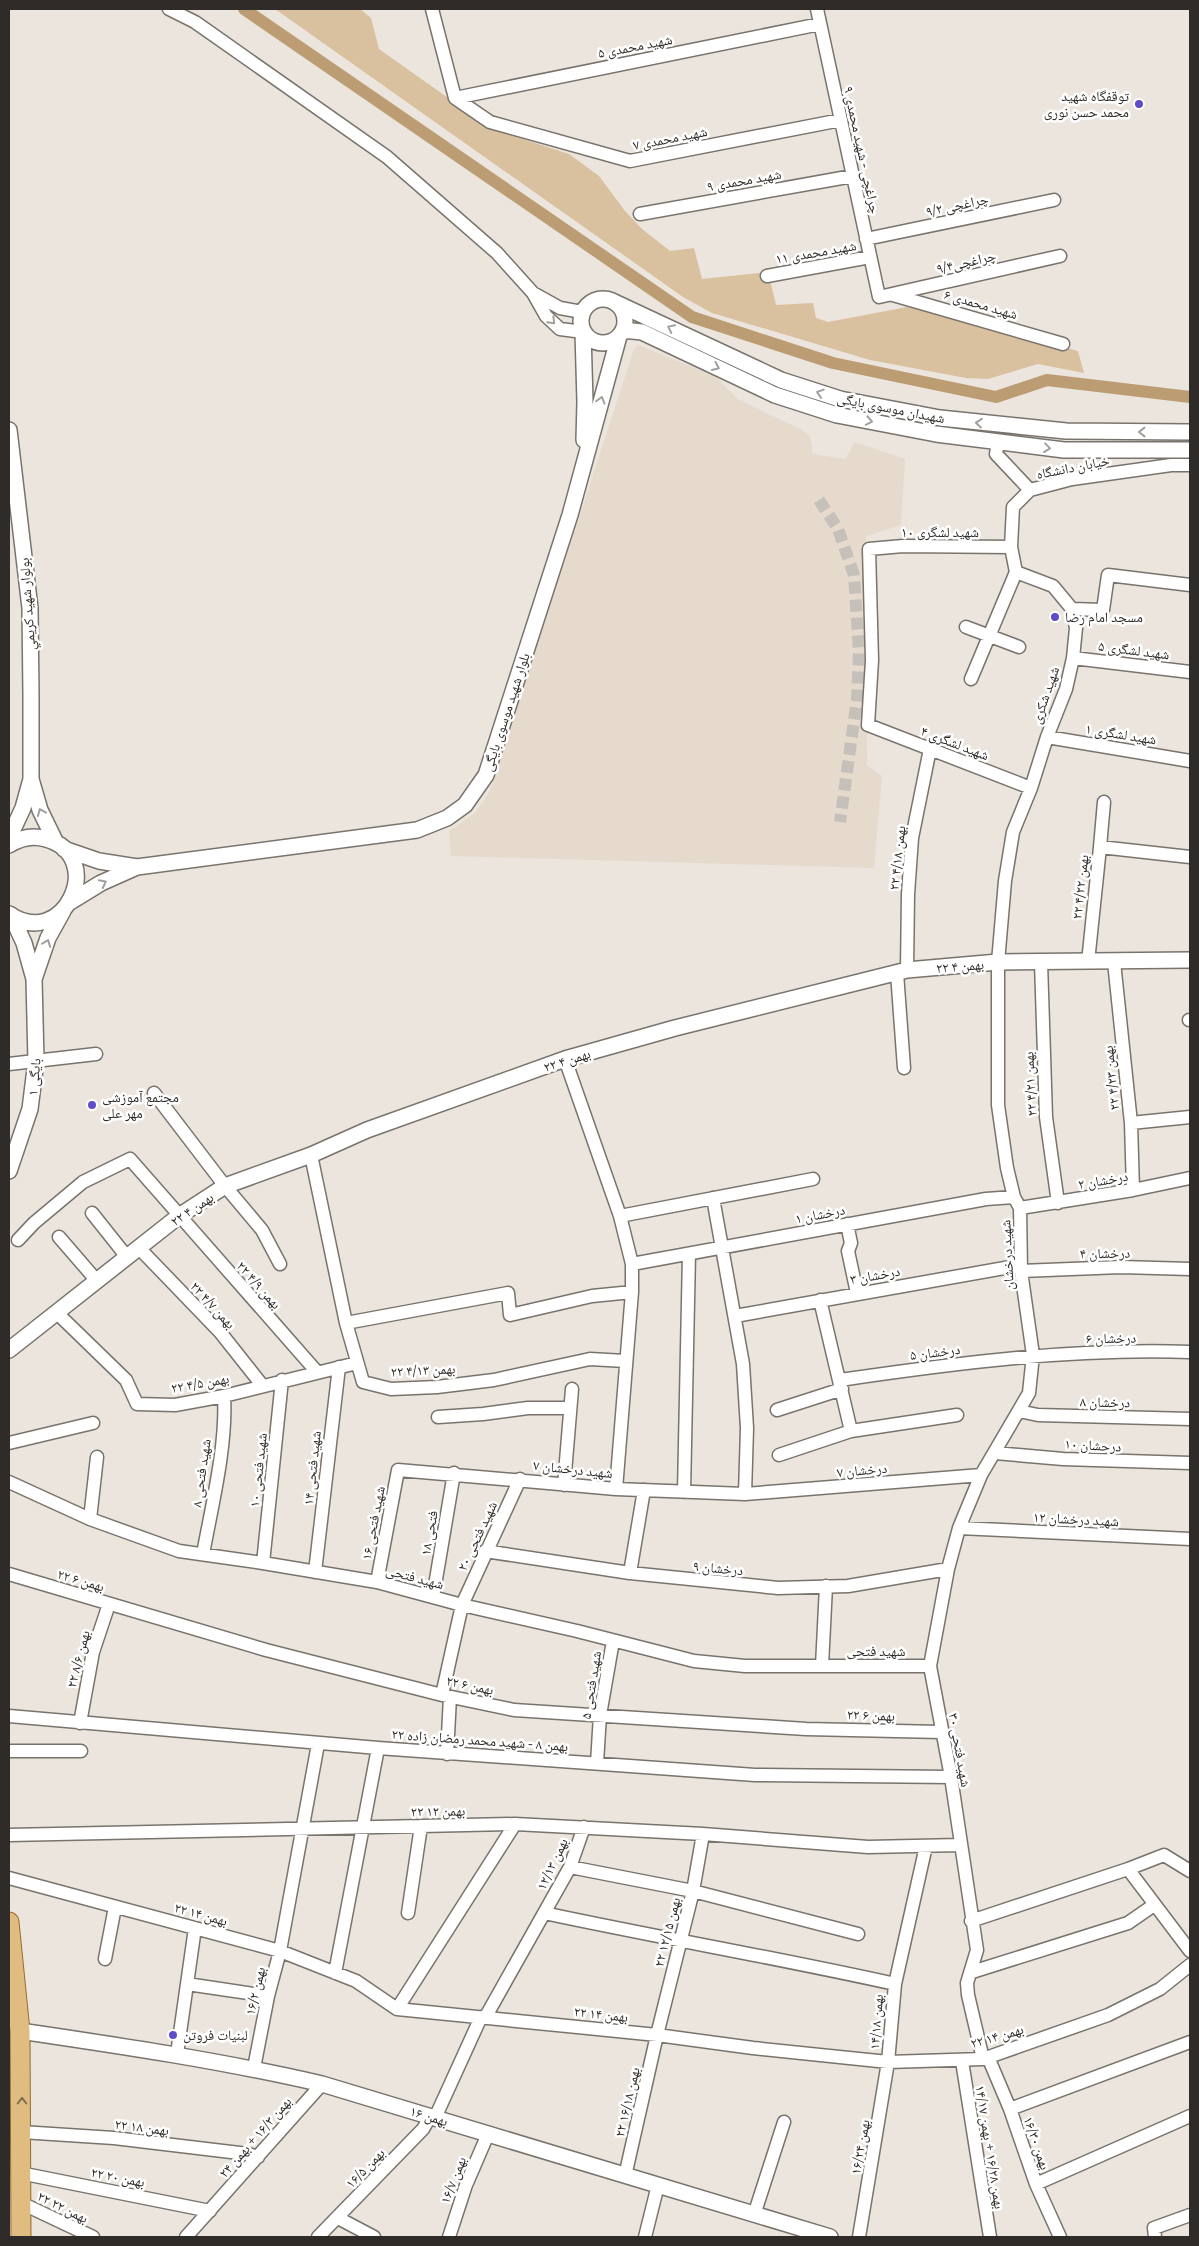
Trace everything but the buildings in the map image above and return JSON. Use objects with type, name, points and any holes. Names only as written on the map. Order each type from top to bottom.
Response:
[{"type":"main road","points":[[9,1922],[20,2031],[21,2237]]},
{"type":"street","points":[[170,9],[195,22],[387,157],[497,253],[533,292],[546,316],[560,329],[583,332]]},
{"type":"street","points":[[432,9],[455,98]]},
{"type":"street","name":"۹ چراغچی - شهید محمدی","points":[[817,9],[870,257],[885,295]]},
{"type":"street","name":"شهید محمدی ۵","points":[[455,98],[820,24]]},
{"type":"street","name":"شهید محمدی ۷","points":[[455,98],[490,122],[630,161],[841,120]]},
{"type":"street","name":"شهید محمدی ۹","points":[[640,214],[853,176]]},
{"type":"street","name":"۹/۲ چراغچی","points":[[866,239],[1054,200]]},
{"type":"street","name":"۹/۴چراغچی","points":[[885,295],[1060,256]]},
{"type":"street","name":"شهید محمدی ۱۱","points":[[767,276],[870,257]]},
{"type":"street","points":[[533,292],[560,308],[582,312]]},
{"type":"street","name":"شهید محمدی ۶","points":[[885,295],[1063,344]]},
{"type":"street","points":[[605,299],[612,301],[622,310],[624,316],[621,333],[614,340],[600,343],[593,342],[583,332],[580,319],[582,312],[591,302],[605,299]]},
{"type":"street","name":"شهیدان موسوی بایگی","points":[[612,301],[781,380],[840,399],[940,418],[1066,431],[1190,432]]},
{"type":"street","name":"بلوار شهید موسوی بایگی","points":[[583,332],[585,402],[583,464]]},
{"type":"street","name":"شهیدان موسوی بایگی","points":[[621,333],[642,332],[775,395],[837,415],[936,434],[1064,450],[1190,450]]},
{"type":"street","name":"بلوار شهید موسوی بایگی","points":[[9,845],[29,837],[48,839],[99,862],[137,867],[417,830],[447,818],[464,805],[486,775],[570,515],[621,333]]},
{"type":"street","name":"بولوار شهيد كريمي","points":[[9,430],[30,608],[31,780],[23,808],[9,838]]},
{"type":"street","points":[[998,442],[996,454],[1030,490]]},
{"type":"street","name":"خیابان دانشگاه","points":[[1016,572],[1011,547],[1012,507],[1030,490],[1072,479],[1171,465],[1190,465]]},
{"type":"street","name":"شهید لشگری ۱۰","points":[[868,725],[872,660],[869,549],[903,546],[1011,547]]},
{"type":"street","points":[[970,679],[1016,572],[1053,586],[1072,609],[1103,610],[1108,575],[1190,585]]},
{"type":"street","name":"شهید شکری","points":[[998,962],[1013,832],[1031,788],[1047,736],[1066,689],[1073,658],[1076,628],[1072,609]]},
{"type":"street","points":[[966,626],[1019,647]]},
{"type":"street","name":"شهید لشگری ۵","points":[[1073,658],[1190,672]]},
{"type":"street","name":"شهید لشگری ۴","points":[[868,725],[1031,788]]},
{"type":"street","name":"شهید لشگری ۱","points":[[1047,736],[1190,761]]},
{"type":"street","name":"۲۲ بهمن ۴/۱۸","points":[[904,1068],[902,972],[912,838],[930,750]]},
{"type":"street","name":"بولوار شهيد كريمي","points":[[31,780],[40,810],[60,846],[70,857],[76,874],[74,893],[67,906]]},
{"type":"street","points":[[1100,847],[1104,802]]},
{"type":"street","name":"۲۲ بهمن ۴/۲۲","points":[[1088,962],[1100,847],[1190,857]]},
{"type":"street","name":"بلوار شهید موسوی بایگی","points":[[9,915],[20,920],[38,922],[48,920],[101,883],[137,867]]},
{"type":"street","points":[[34,979],[48,938],[67,906]]},
{"type":"street","points":[[9,915],[24,944],[34,979]]},
{"type":"street","name":"۲۲ بهمن ۴","points":[[9,1350],[179,1216],[225,1186],[311,1155],[367,1130],[565,1059],[675,1028],[902,972],[998,962],[1190,960]]},
{"type":"street","name":"شهید درخشان","points":[[960,1528],[980,1475],[995,1453],[1028,1393],[1033,1356],[1021,1268],[1017,1202],[1007,1168],[998,1105],[998,962]]},
{"type":"street","name":"۲۲ بهمن ۴/۲۱","points":[[1041,962],[1046,1118],[1058,1203]]},
{"type":"street","name":"۲۲ بهمن ۴/۲۳","points":[[1114,962],[1131,1123],[1133,1190]]},
{"type":"street","name":"بایگی ۱","points":[[9,1171],[30,1109],[36,1061],[34,979]]},
{"type":"street","points":[[9,1064],[96,1054]]},
{"type":"street","points":[[565,1059],[620,1216],[632,1264],[632,1292],[616,1489]]},
{"type":"street","points":[[154,1093],[225,1186],[262,1230],[280,1264]]},
{"type":"street","points":[[1131,1123],[1190,1117]]},
{"type":"street","name":"۲۲ بهمن ۴/۱۳","points":[[311,1155],[346,1323],[363,1382],[391,1389],[437,1387],[494,1380],[590,1359],[625,1361]]},
{"type":"street","name":"۲۲ بهمن ۴/۹","points":[[18,1240],[34,1223],[83,1182],[130,1159],[317,1372]]},
{"type":"street","name":"درخشان ۲","points":[[1017,1202],[1058,1203],[1190,1178]]},
{"type":"street","points":[[620,1216],[813,1179]]},
{"type":"street","points":[[713,1198],[743,1364],[747,1428],[745,1494]]},
{"type":"street","name":"درخشان ۱","points":[[632,1264],[986,1199],[1017,1202]]},
{"type":"street","name":"۲۲ بهمن ۴/۷","points":[[92,1213],[220,1332],[262,1385]]},
{"type":"street","points":[[847,1224],[851,1243],[848,1251],[857,1293]]},
{"type":"street","points":[[60,1237],[97,1281]]},
{"type":"street","points":[[684,1492],[689,1254]]},
{"type":"street","name":"درخشان ۴","points":[[1021,1268],[1121,1267],[1190,1269]]},
{"type":"street","name":"درخشان ۳","points":[[735,1316],[857,1293],[1021,1268]]},
{"type":"street","points":[[346,1323],[508,1293],[510,1315],[592,1296],[632,1292]]},
{"type":"street","points":[[820,1300],[851,1432]]},
{"type":"street","name":"۲۲ بهمن ۴/۵","points":[[57,1313],[126,1380],[137,1404],[175,1405],[224,1396],[282,1380],[357,1363]]},
{"type":"street","name":"درخشان ۶","points":[[1033,1356],[1190,1352]]},
{"type":"street","name":"درخشان ۵","points":[[778,1410],[841,1385],[910,1370],[1033,1356]]},
{"type":"street","name":"شهید فتحی ۱۴","points":[[315,1572],[339,1367]]},
{"type":"street","name":"شهید فتحی ۱۰","points":[[263,1563],[282,1380]]},
{"type":"street","points":[[564,1485],[572,1389]]},
{"type":"street","name":"شهید فتحی ۸","points":[[203,1554],[218,1473],[225,1408],[224,1396]]},
{"type":"street","points":[[438,1417],[528,1408],[570,1408]]},
{"type":"street","name":"درخشان ۸","points":[[1019,1411],[1038,1415],[1190,1419]]},
{"type":"street","points":[[779,1455],[851,1432],[957,1415]]},
{"type":"street","points":[[9,1443],[93,1423]]},
{"type":"street","name":"درحشان ۱۰","points":[[995,1453],[1063,1459],[1190,1464]]},
{"type":"street","points":[[90,1519],[97,1457]]},
{"type":"street","name":"شهید درخشان ۷","points":[[398,1470],[454,1473],[616,1489],[745,1494]]},
{"type":"street","name":"شهید فتحی ۱۶","points":[[377,1582],[398,1470]]},
{"type":"street","name":"فتحی ۱۸","points":[[433,1597],[454,1473]]},
{"type":"street","name":"درخشان ۷","points":[[745,1494],[980,1475]]},
{"type":"street","name":"شهید فتحی ۲۰","points":[[447,1754],[446,1696],[462,1605],[520,1479]]},
{"type":"street","name":"شهید فتحی","points":[[9,1482],[90,1519],[179,1551],[377,1582],[462,1605],[694,1661],[745,1666],[930,1666]]},
{"type":"street","points":[[630,1573],[644,1490]]},
{"type":"street","name":"شهید درخشان ۱۲","points":[[960,1528],[1190,1539]]},
{"type":"street","name":"شهید فتحی ۳۰","points":[[960,1528],[948,1569],[930,1666],[951,1777],[977,1950],[972,1972]]},
{"type":"street","name":"درخشان ۹","points":[[486,1551],[630,1573],[778,1588],[848,1586],[948,1569]]},
{"type":"street","name":"۲۲ بهمن ۶","points":[[9,1574],[266,1650],[446,1696],[514,1710],[806,1729],[941,1732]]},
{"type":"street","points":[[822,1666],[826,1586]]},
{"type":"street","name":"۲۲ بهمن ۸/۶","points":[[80,1723],[93,1652],[109,1604]]},
{"type":"street","name":"شهید فتحی ۵","points":[[597,1763],[600,1716],[613,1641]]},
{"type":"street","name":"۲۲ بهمن ۸ - شهید محمد رمضان زاده","points":[[9,1716],[318,1744],[755,1775],[951,1777]]},
{"type":"street","name":"بهمن ۱۶/۲","points":[[254,2068],[268,1996],[280,1951],[318,1744]]},
{"type":"street","points":[[335,1973],[378,1748]]},
{"type":"street","points":[[9,1751],[81,1751]]},
{"type":"street","points":[[397,2009],[514,1824]]},
{"type":"street","name":"۲۲ بهمن ۱۲","points":[[9,1835],[514,1824],[703,1834],[868,1847],[926,1846]]},
{"type":"street","points":[[408,1913],[421,1826]]},
{"type":"street","name":"بهمن ۱۲/۱۳","points":[[483,2017],[570,1867],[584,1827]]},
{"type":"street","name":"۲۲ بهمن ۱۲/۱۵","points":[[657,2035],[693,1891],[703,1834]]},
{"type":"street","points":[[926,1846],[960,1845]]},
{"type":"street","name":"بهمن ۱۴/۱۸","points":[[888,2062],[894,1984],[926,1846]]},
{"type":"street","points":[[972,1921],[1128,1869],[1164,1855],[1190,1871]]},
{"type":"street","points":[[570,1867],[693,1891],[858,1934]]},
{"type":"street","points":[[1128,1869],[1190,1951]]},
{"type":"street","name":"۲۲ بهمن ۱۴","points":[[9,1878],[280,1951],[356,1981],[397,2009],[657,2035],[753,2048],[888,2062],[962,2061],[985,2058],[1108,2015],[1160,1989],[1190,1965]]},
{"type":"street","points":[[972,1972],[1128,1922],[1154,1905]]},
{"type":"street","points":[[105,1959],[115,1907]]},
{"type":"street","points":[[544,1913],[680,1942],[779,1958],[894,1984]]},
{"type":"street","points":[[177,2054],[195,1928]]},
{"type":"street","name":"بهمن ۱۶/۳۰","points":[[972,1972],[967,1983],[968,1995],[985,2058],[1010,2109],[1036,2184],[1060,2237]]},
{"type":"street","points":[[187,1984],[268,1996]]},
{"type":"street","name":"بهمن ۱۶/۵","points":[[318,2237],[423,2129],[432,2117],[483,2017]]},
{"type":"street","name":"بهمن ۱۶","points":[[20,2031],[177,2054],[254,2068],[322,2084],[830,2237]]},
{"type":"street","name":"۲۲ بهمن ۱۶/۱۸","points":[[625,2176],[657,2035]]},
{"type":"street","points":[[1010,2109],[1190,2042]]},
{"type":"street","name":"بهمن ۱۶/۲۸ + بهمن ۱۴/۱۷","points":[[962,2061],[990,2237]]},
{"type":"street","name":"بهمن ۱۶/۲۴","points":[[859,2237],[888,2062]]},
{"type":"street","name":"بهمن ۱۶/۳ + بهمن ۲۴","points":[[186,2237],[322,2084]]},
{"type":"street","points":[[1036,2184],[1190,2116]]},
{"type":"street","points":[[754,2214],[784,2122]]},
{"type":"street","name":"۲۲ بهمن ۱۸","points":[[21,2132],[114,2138],[248,2154],[258,2157]]},
{"type":"street","name":"بهمن ۱۶/۷","points":[[449,2237],[466,2185],[488,2134]]},
{"type":"street","name":"۲۲ بهمن ۲۰","points":[[20,2172],[210,2211]]},
{"type":"street","points":[[645,2237],[658,2185]]},
{"type":"street","name":"۲۲ بهمن ۲۲","points":[[21,2203],[93,2237]]},
{"type":"street","points":[[1154,2233],[1190,2215]]},
{"type":"street","points":[[338,2218],[374,2237]]},
{"type":"shaded area","points":[[275,9],[360,9],[371,18],[379,49],[492,129],[569,154],[599,176],[625,211],[642,229],[670,251],[694,248],[702,279],[768,272],[776,305],[813,303],[816,318],[828,322],[907,307],[1078,351],[1084,373],[1038,364],[988,379],[966,378],[870,360],[712,313],[683,297]]},
{"type":"shaded area","points":[[638,345],[715,376],[738,399],[802,430],[810,436],[813,454],[845,459],[855,442],[905,459],[901,525],[866,536],[867,765],[882,776],[874,868],[451,856],[449,831],[475,813],[490,791],[634,349]]},
{"type":"waterway","points":[[244,9],[692,317],[833,363],[996,397],[1047,380],[1190,397]]},
{"type":"tunnel","points":[[819,500],[838,529],[854,575],[859,652],[857,699],[840,822]]},
{"type":"place","name":"توقفگاه شهید محمد حسن نوری","points":[[1139,104]]},
{"type":"place","name":"مسجد امام رضا","points":[[1055,617]]},
{"type":"place","name":"مجتمع آموزشی مهر علی","points":[[92,1105]]},
{"type":"place","name":"لبنیات فروتن","points":[[173,2035]]}]
